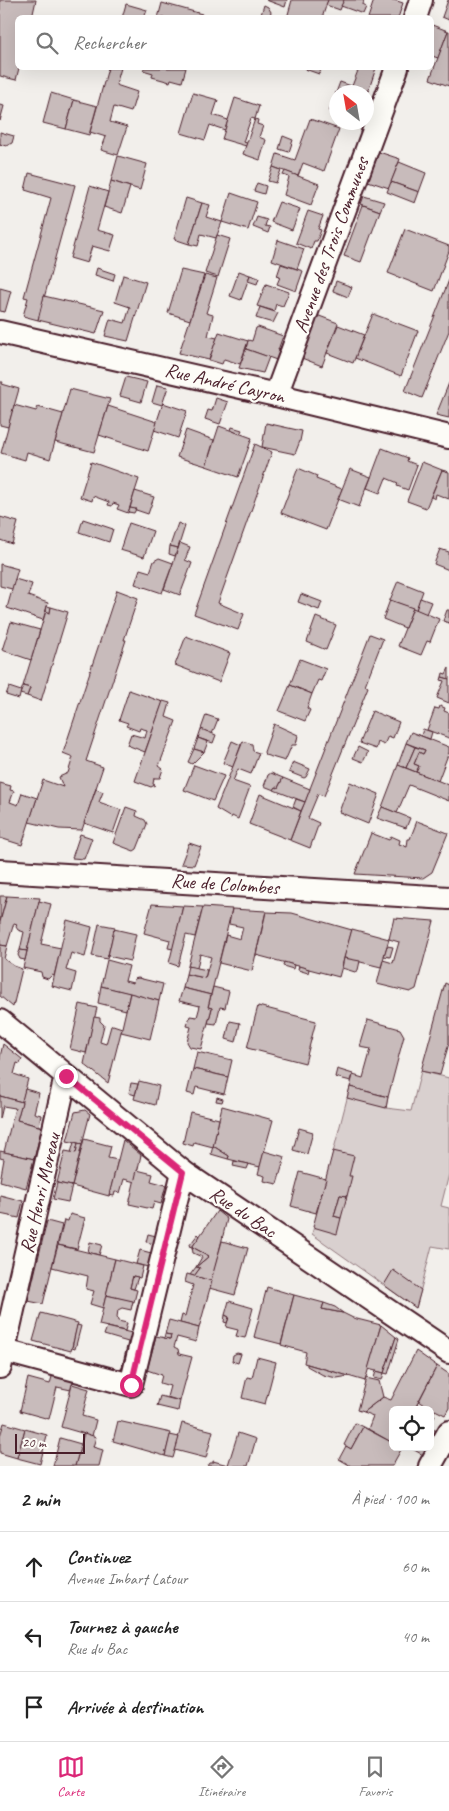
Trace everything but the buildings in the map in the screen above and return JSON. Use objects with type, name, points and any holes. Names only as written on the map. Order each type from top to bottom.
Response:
[{"type":"street","points":[[416,15],[421,0]]},
{"type":"street","name":"Avenue des Trois Communes","points":[[276,395],[396,70]]},
{"type":"street","name":"Rue André Cayron","points":[[0,332],[276,395],[449,437]]},
{"type":"street","name":"Rue de Colombes","points":[[0,871],[448,892]]},
{"type":"street","name":"Rue du Bac","points":[[0,1021],[183,1172],[449,1352]]},
{"type":"street","name":"Rue Henri Moreau","points":[[2,1360],[66,1076]]},
{"type":"street","points":[[2,1360],[131,1385],[183,1172]]},
{"type":"street","points":[[430,1466],[449,1432]]},
{"type":"shaded area","points":[[421,1071],[449,1078],[449,1174],[441,1206],[449,1208],[449,1249],[432,1246],[416,1308],[312,1234],[350,1087],[388,1097],[386,1108],[411,1111]]},
{"type":"route","points":[[66,1076],[183,1172],[131,1385]]}]
